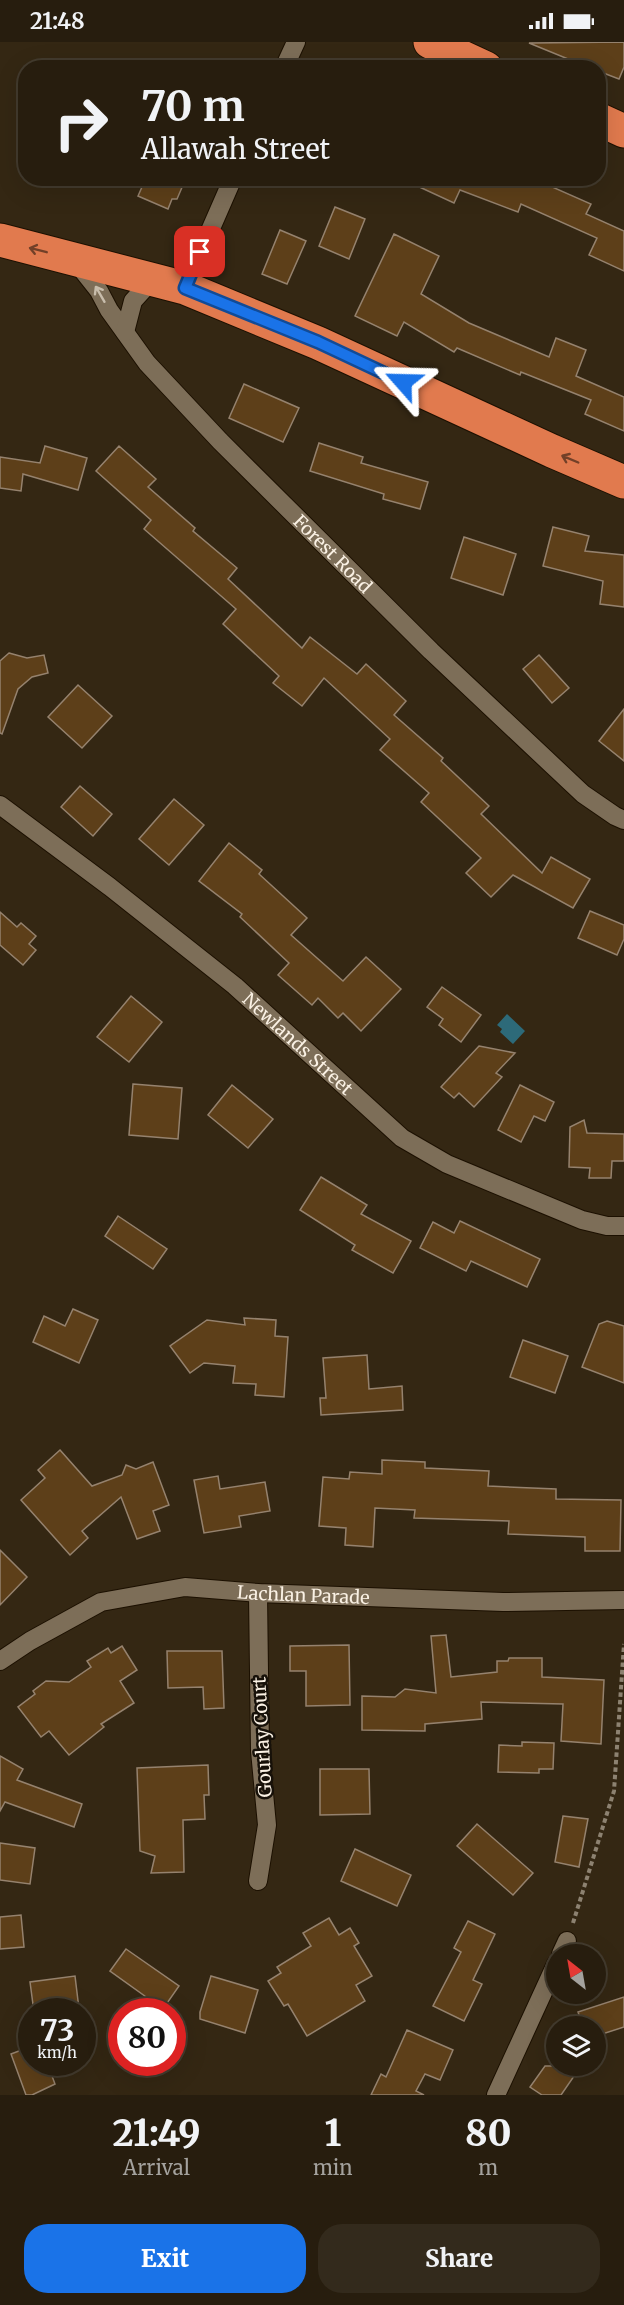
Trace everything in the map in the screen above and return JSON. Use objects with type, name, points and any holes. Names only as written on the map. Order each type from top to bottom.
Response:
[{"type":"highway","points":[[430,42],[469,60]]},
{"type":"highway","points":[[606,123],[624,131]]},
{"type":"highway","points":[[0,240],[185,288],[318,342],[552,452],[624,482]]},
{"type":"street","points":[[288,60],[296,42]]},
{"type":"street","points":[[185,288],[230,186]]},
{"type":"street","name":"Forest Road","points":[[73,258],[99,291],[109,310],[147,363],[220,441],[431,651],[583,794],[624,820]]},
{"type":"street","points":[[125,332],[133,301],[152,280]]},
{"type":"street","name":"Newlands Street","points":[[0,806],[110,887],[235,986],[402,1138],[447,1164],[582,1220],[607,1226],[624,1226]]},
{"type":"street","name":"Lachlan Parade","points":[[0,1661],[30,1641],[101,1602],[185,1587],[258,1593],[503,1602],[624,1600]]},
{"type":"street","name":"Gourlay Court","points":[[258,1593],[260,1750],[267,1826],[258,1881]]},
{"type":"street","points":[[496,2095],[546,1986]]},
{"type":"path","points":[[565,1944],[614,1791],[624,1644]]},
{"type":"water","points":[[507,1014],[525,1031],[513,1044],[500,1032],[502,1029],[497,1025]]},
{"type":"building","points":[[624,42],[624,67],[619,79],[606,74],[606,60],[570,60],[529,43]]},
{"type":"building","points":[[142,186],[183,186],[177,199],[172,199],[168,209],[138,196]]},
{"type":"building","points":[[417,186],[550,186],[591,204],[586,214],[624,231],[624,271],[589,255],[597,238],[521,204],[518,212],[460,190],[454,203]]},
{"type":"building","points":[[335,207],[365,219],[349,259],[319,246]]},
{"type":"building","points":[[280,230],[306,241],[287,284],[262,274]]},
{"type":"building","points":[[394,234],[439,256],[421,294],[469,323],[549,357],[556,338],[586,350],[576,376],[624,397],[624,431],[585,414],[591,400],[521,372],[520,375],[457,348],[454,352],[404,322],[397,336],[355,316]]},
{"type":"building","points":[[244,384],[299,408],[283,442],[229,418]]},
{"type":"building","points":[[319,443],[363,457],[361,463],[428,482],[420,509],[383,499],[384,494],[310,471]]},
{"type":"building","points":[[45,446],[87,458],[78,490],[23,474],[21,491],[0,488],[0,457],[40,463]]},
{"type":"building","points":[[119,446],[156,479],[148,487],[195,528],[193,531],[237,568],[228,579],[302,648],[310,637],[357,674],[366,664],[406,701],[394,715],[443,758],[441,761],[489,806],[481,814],[542,873],[551,857],[590,879],[573,908],[513,875],[491,897],[466,873],[481,858],[421,802],[429,793],[380,750],[390,739],[324,678],[302,706],[273,683],[279,676],[223,624],[236,609],[144,529],[151,520],[96,471]]},
{"type":"building","points":[[553,527],[589,536],[585,551],[624,555],[624,607],[600,604],[603,581],[543,566]]},
{"type":"building","points":[[464,537],[516,554],[503,595],[451,578]]},
{"type":"building","points":[[9,653],[27,658],[44,655],[48,673],[32,677],[18,689],[2,734],[0,733],[0,661]]},
{"type":"building","points":[[539,655],[569,688],[552,703],[523,669]]},
{"type":"building","points":[[78,685],[112,716],[82,748],[48,717]]},
{"type":"building","points":[[624,709],[624,761],[599,741]]},
{"type":"building","points":[[80,786],[112,814],[93,836],[61,807]]},
{"type":"building","points":[[174,799],[204,825],[169,865],[139,839]]},
{"type":"building","points":[[229,843],[262,870],[259,874],[307,918],[291,935],[343,981],[366,957],[401,989],[361,1031],[343,1013],[338,1018],[318,998],[312,1005],[278,975],[289,963],[240,917],[242,914],[199,881]]},
{"type":"building","points":[[590,911],[624,925],[624,939],[617,955],[578,938]]},
{"type":"building","points":[[0,912],[17,927],[21,923],[36,936],[29,944],[36,950],[23,965],[0,945]]},
{"type":"building","points":[[442,987],[481,1015],[461,1042],[439,1025],[443,1019],[427,1007]]},
{"type":"building","points":[[131,996],[162,1022],[129,1062],[97,1037]]},
{"type":"building","points":[[479,1046],[515,1053],[496,1073],[502,1077],[474,1107],[459,1093],[454,1098],[441,1087]]},
{"type":"building","points":[[133,1084],[182,1088],[178,1139],[129,1135]]},
{"type":"building","points":[[232,1085],[273,1119],[248,1148],[208,1115]]},
{"type":"building","points":[[520,1085],[554,1102],[545,1121],[534,1116],[521,1142],[498,1130]]},
{"type":"building","points":[[584,1120],[587,1133],[624,1134],[624,1161],[612,1161],[611,1178],[589,1178],[590,1168],[569,1167],[570,1127]]},
{"type":"building","points":[[321,1177],[367,1205],[361,1214],[411,1241],[393,1273],[352,1250],[355,1245],[300,1210]]},
{"type":"building","points":[[118,1216],[167,1249],[153,1269],[105,1236]]},
{"type":"building","points":[[460,1221],[540,1259],[527,1287],[471,1261],[466,1271],[420,1248],[433,1222],[454,1233]]},
{"type":"building","points":[[73,1309],[98,1320],[79,1363],[33,1342],[44,1316],[65,1326]]},
{"type":"building","points":[[244,1318],[276,1320],[275,1336],[288,1337],[284,1397],[255,1395],[256,1384],[233,1383],[235,1366],[204,1363],[190,1373],[170,1346],[207,1320],[245,1325]]},
{"type":"building","points":[[607,1321],[624,1326],[624,1383],[582,1367],[599,1324]]},
{"type":"building","points":[[523,1340],[568,1356],[555,1393],[510,1377]]},
{"type":"building","points":[[367,1355],[369,1389],[402,1386],[403,1410],[321,1415],[320,1398],[326,1398],[323,1358]]},
{"type":"building","points":[[60,1450],[92,1486],[122,1475],[126,1465],[136,1469],[153,1462],[169,1505],[153,1511],[160,1531],[137,1539],[121,1497],[82,1531],[88,1538],[70,1555],[21,1500],[45,1478],[38,1470]]},
{"type":"building","points":[[382,1460],[425,1462],[425,1468],[489,1471],[488,1486],[556,1489],[556,1499],[621,1500],[620,1551],[585,1551],[585,1537],[508,1534],[509,1521],[414,1518],[415,1510],[375,1508],[373,1547],[345,1545],[346,1528],[319,1526],[323,1477],[349,1479],[350,1472],[382,1474]]},
{"type":"building","points":[[218,1476],[220,1489],[265,1482],[270,1511],[239,1516],[241,1527],[204,1533],[194,1480]]},
{"type":"building","points":[[0,1550],[27,1577],[0,1605]]},
{"type":"building","points":[[446,1635],[451,1677],[497,1672],[497,1661],[508,1661],[509,1658],[542,1658],[542,1677],[604,1680],[601,1744],[561,1741],[563,1704],[481,1702],[482,1719],[425,1724],[425,1731],[362,1730],[362,1696],[395,1697],[405,1689],[436,1693],[431,1636]]},
{"type":"building","points":[[349,1645],[350,1705],[306,1706],[306,1671],[290,1671],[290,1646]]},
{"type":"building","points":[[122,1646],[137,1670],[120,1681],[134,1703],[101,1724],[104,1727],[69,1755],[49,1731],[41,1737],[18,1707],[35,1694],[33,1691],[46,1681],[69,1682],[91,1667],[87,1661],[108,1648],[111,1653]]},
{"type":"building","points":[[167,1651],[222,1651],[224,1708],[204,1709],[203,1687],[168,1688]]},
{"type":"building","points":[[522,1742],[554,1743],[553,1769],[539,1769],[539,1773],[498,1772],[499,1745],[522,1746]]},
{"type":"building","points":[[0,1756],[23,1769],[17,1780],[82,1804],[74,1827],[5,1802],[0,1811]]},
{"type":"building","points":[[208,1765],[209,1795],[204,1795],[205,1819],[183,1820],[184,1872],[151,1873],[155,1856],[140,1851],[137,1768]]},
{"type":"building","points":[[320,1769],[369,1769],[370,1814],[320,1815]]},
{"type":"building","points":[[563,1816],[588,1819],[579,1867],[555,1862]]},
{"type":"building","points":[[477,1824],[533,1873],[513,1895],[457,1846]]},
{"type":"building","points":[[0,1843],[35,1848],[30,1884],[0,1880]]},
{"type":"building","points":[[355,1849],[411,1875],[397,1906],[341,1881]]},
{"type":"building","points":[[21,1915],[24,1947],[0,1949],[0,1917]]},
{"type":"building","points":[[329,1918],[339,1935],[350,1928],[359,1943],[354,1946],[372,1976],[356,1985],[365,2001],[307,2036],[288,2004],[284,2006],[268,1981],[281,1973],[277,1967],[311,1946],[303,1933]]},
{"type":"building","points":[[468,1921],[495,1934],[473,1980],[482,1984],[464,2021],[433,2006],[461,1952],[454,1948]]},
{"type":"building","points":[[126,1949],[179,1986],[171,1998],[148,1998],[110,1971]]},
{"type":"building","points":[[75,1976],[78,1998],[32,1998],[30,1982]]},
{"type":"building","points":[[211,1976],[258,1990],[245,2033],[200,2019]]},
{"type":"building","points":[[624,1997],[624,2027],[606,2033],[606,2016],[579,2016],[578,2012]]},
{"type":"building","points":[[407,2030],[453,2050],[440,2080],[425,2074],[416,2091],[424,2095],[371,2095],[381,2074],[386,2077]]},
{"type":"building","points":[[18,2051],[18,2073],[11,2054]]},
{"type":"building","points":[[545,2066],[546,2076],[574,2076],[561,2095],[542,2095],[530,2087]]},
{"type":"building","points":[[19,2076],[52,2076],[55,2084],[32,2095],[26,2095]]},
{"type":"route","points":[[200,252],[185,288],[318,342],[403,382]]}]
